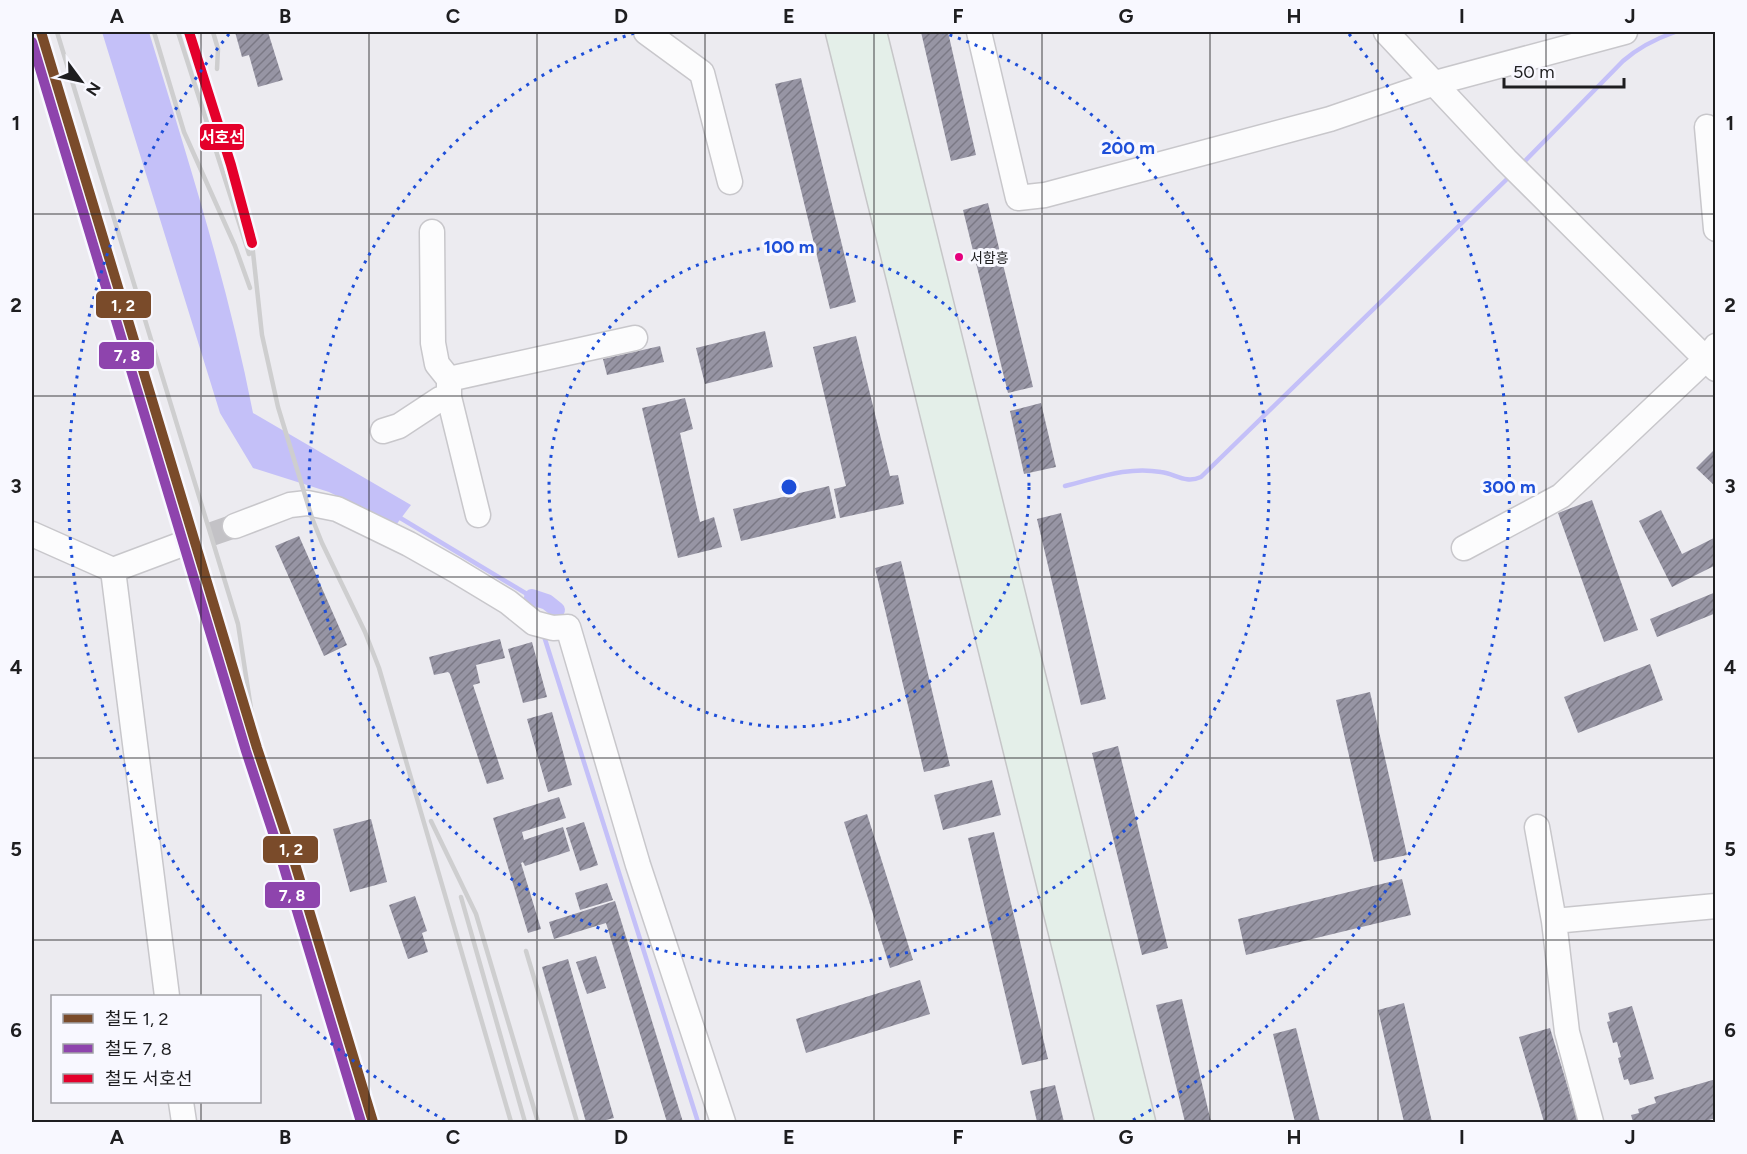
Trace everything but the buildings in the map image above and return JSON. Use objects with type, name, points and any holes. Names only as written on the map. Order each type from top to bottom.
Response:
[{"type":"main road","points":[[841,32],[1111,1122]]},
{"type":"main road","points":[[871,32],[1140,1122]]},
{"type":"street","points":[[646,32],[702,73],[730,182]]},
{"type":"street","points":[[979,32],[1018,198],[1045,195],[1330,119],[1435,83],[1625,32]]},
{"type":"street","points":[[1386,32],[1506,160],[1712,358],[1561,496],[1464,548]]},
{"type":"street","points":[[1707,127],[1716,229]]},
{"type":"street","points":[[432,232],[433,343],[437,364],[449,388],[478,515]]},
{"type":"street","points":[[382,431],[399,426],[440,399],[449,388],[635,338]]},
{"type":"street","points":[[235,526],[290,505],[307,503],[337,509],[409,544],[455,570],[508,602],[534,623],[553,628],[568,627],[638,865],[723,1122]]},
{"type":"street","points":[[32,534],[113,570],[177,546]]},
{"type":"street","points":[[113,570],[167,995]]},
{"type":"street","points":[[1537,827],[1554,921],[1567,1032],[1591,1122]]},
{"type":"street","points":[[1554,921],[1716,906]]},
{"type":"street","points":[[181,1103],[184,1122]]},
{"type":"shaded area","points":[[102,32],[149,32],[219,269],[253,413],[411,505],[396,525],[329,492],[253,468],[220,413]]},
{"type":"waterway","points":[[1525,161],[1623,61],[1648,44],[1675,32]]},
{"type":"waterway","points":[[1065,486],[1113,474],[1136,471],[1161,472],[1185,479],[1201,477],[1507,179]]},
{"type":"waterway","points":[[397,516],[532,597],[537,614]]},
{"type":"waterway","points":[[532,597],[547,602],[557,610]]},
{"type":"waterway","points":[[543,633],[698,1122]]},
{"type":"tunnel","points":[[177,546],[235,526]]},
{"type":"railway","points":[[57,32],[238,624],[257,748]]},
{"type":"railway","points":[[154,32],[184,132],[235,246],[250,288]]},
{"type":"railway","points":[[178,32],[249,254]]},
{"type":"railway","points":[[213,32],[218,49],[217,69]]},
{"type":"railway","points":[[252,243],[262,335],[278,407],[312,518],[365,632],[379,668],[511,1122]]},
{"type":"railway","points":[[431,821],[476,914],[538,1122]]},
{"type":"railway","points":[[461,897],[525,1122]]},
{"type":"railway","points":[[526,951],[577,1122]]},
{"type":"transit line","points":[[41,32],[257,748],[289,844],[373,1122]]},
{"type":"transit line","points":[[32,42],[246,751],[278,848],[361,1122]]},
{"type":"rail line","name":"서호선","points":[[189,32],[231,165],[252,243]]},
{"type":"place","name":"서함흥","points":[[959,257]]}]
